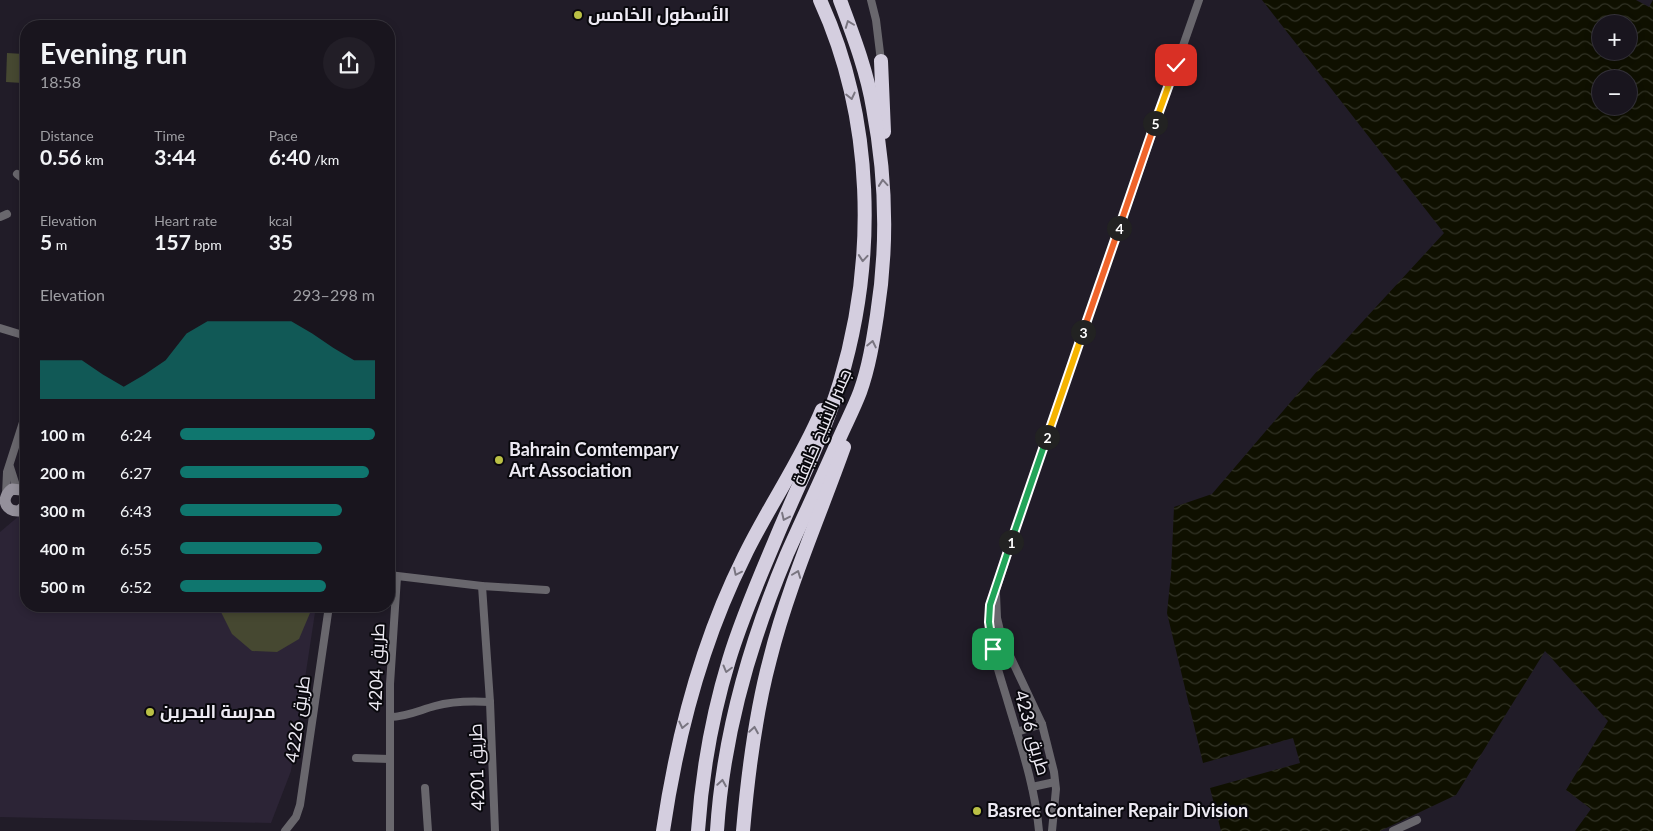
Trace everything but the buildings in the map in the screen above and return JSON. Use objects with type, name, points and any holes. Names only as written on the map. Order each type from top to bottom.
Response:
[{"type":"highway","name":"جسر الشيخ خليفة","points":[[698,831],[706,758],[729,661],[740,626],[821,436],[847,358],[858,302],[864,254],[864,214],[862,170],[856,118],[846,74],[820,0]]},
{"type":"highway","name":"جسر الشيخ خليفة","points":[[717,831],[719,803],[734,717],[746,666],[787,556],[860,392],[874,338],[884,256],[885,212],[880,157],[873,106],[840,0]]},
{"type":"highway","points":[[880,157],[884,134],[881,61]]},
{"type":"highway","points":[[663,831],[685,716],[719,611],[748,548],[818,420],[835,374],[847,358]]},
{"type":"highway","points":[[742,831],[754,734],[770,657],[792,588],[851,429],[860,392]]},
{"type":"highway","points":[[658,831],[667,804]]},
{"type":"street","points":[[871,0],[876,20],[881,61]]},
{"type":"street","name":"طريق 4236","points":[[1193,0],[1194,14]]},
{"type":"street","name":"طريق 4236","points":[[1039,831],[1032,787],[998,668],[989,614],[996,585],[1199,0]]},
{"type":"street","points":[[16,174],[20,176]]},
{"type":"street","points":[[0,328],[20,334]]},
{"type":"street","points":[[3,504],[6,480],[20,432]]},
{"type":"street","points":[[10,465],[20,484]]},
{"type":"street","points":[[3,504],[12,489],[20,490]]},
{"type":"street","points":[[3,504],[12,511],[20,511]]},
{"type":"street","points":[[395,576],[482,586],[546,590]]},
{"type":"street","name":"طريق 4236","points":[[996,585],[997,618],[1002,639],[1042,724],[1055,782],[1052,831]]},
{"type":"street","points":[[390,717],[400,717],[452,703],[490,702],[482,586]]},
{"type":"street","name":"طريق 4226","points":[[285,831],[296,817],[300,805],[328,612]]},
{"type":"street","name":"طريق 4204","points":[[390,831],[392,612]]},
{"type":"street","name":"طريق 4201","points":[[490,702],[494,831]]},
{"type":"street","points":[[1017,732],[1042,724]]},
{"type":"street","points":[[356,758],[390,759]]},
{"type":"street","points":[[1032,787],[1055,782]]},
{"type":"street","points":[[426,788],[428,831]]},
{"type":"street","points":[[1393,831],[1417,820]]},
{"type":"shaded area","name":"مدرسة البحرين","points":[[20,515],[20,612],[315,612],[291,771],[271,823],[0,817],[0,532]]},
{"type":"green space","points":[[7,53],[20,54],[20,83],[6,82]]},
{"type":"green space","points":[[221,612],[310,613],[299,639],[277,652],[252,651],[232,634]]},
{"type":"water","points":[[1262,0],[1636,0],[1649,7],[1653,0],[1653,831],[1575,831],[1591,809],[1566,790],[1608,721],[1545,651],[1456,795],[1380,831],[1221,831],[1210,788],[1300,763],[1293,738],[1203,763],[1167,613],[1174,507],[1212,494],[1318,370],[1444,233]]},
{"type":"place","name":"الأسطول الخامس","points":[[578,15]]},
{"type":"place","name":"Bahrain Comtempary Art Association","points":[[499,460]]},
{"type":"place","name":"مدرسة البحرين","points":[[150,712]]},
{"type":"place","name":"Basrec Container Repair Division","points":[[977,811]]},
{"type":"route","points":[[993,649],[989,614],[996,585],[1176,65]]}]
